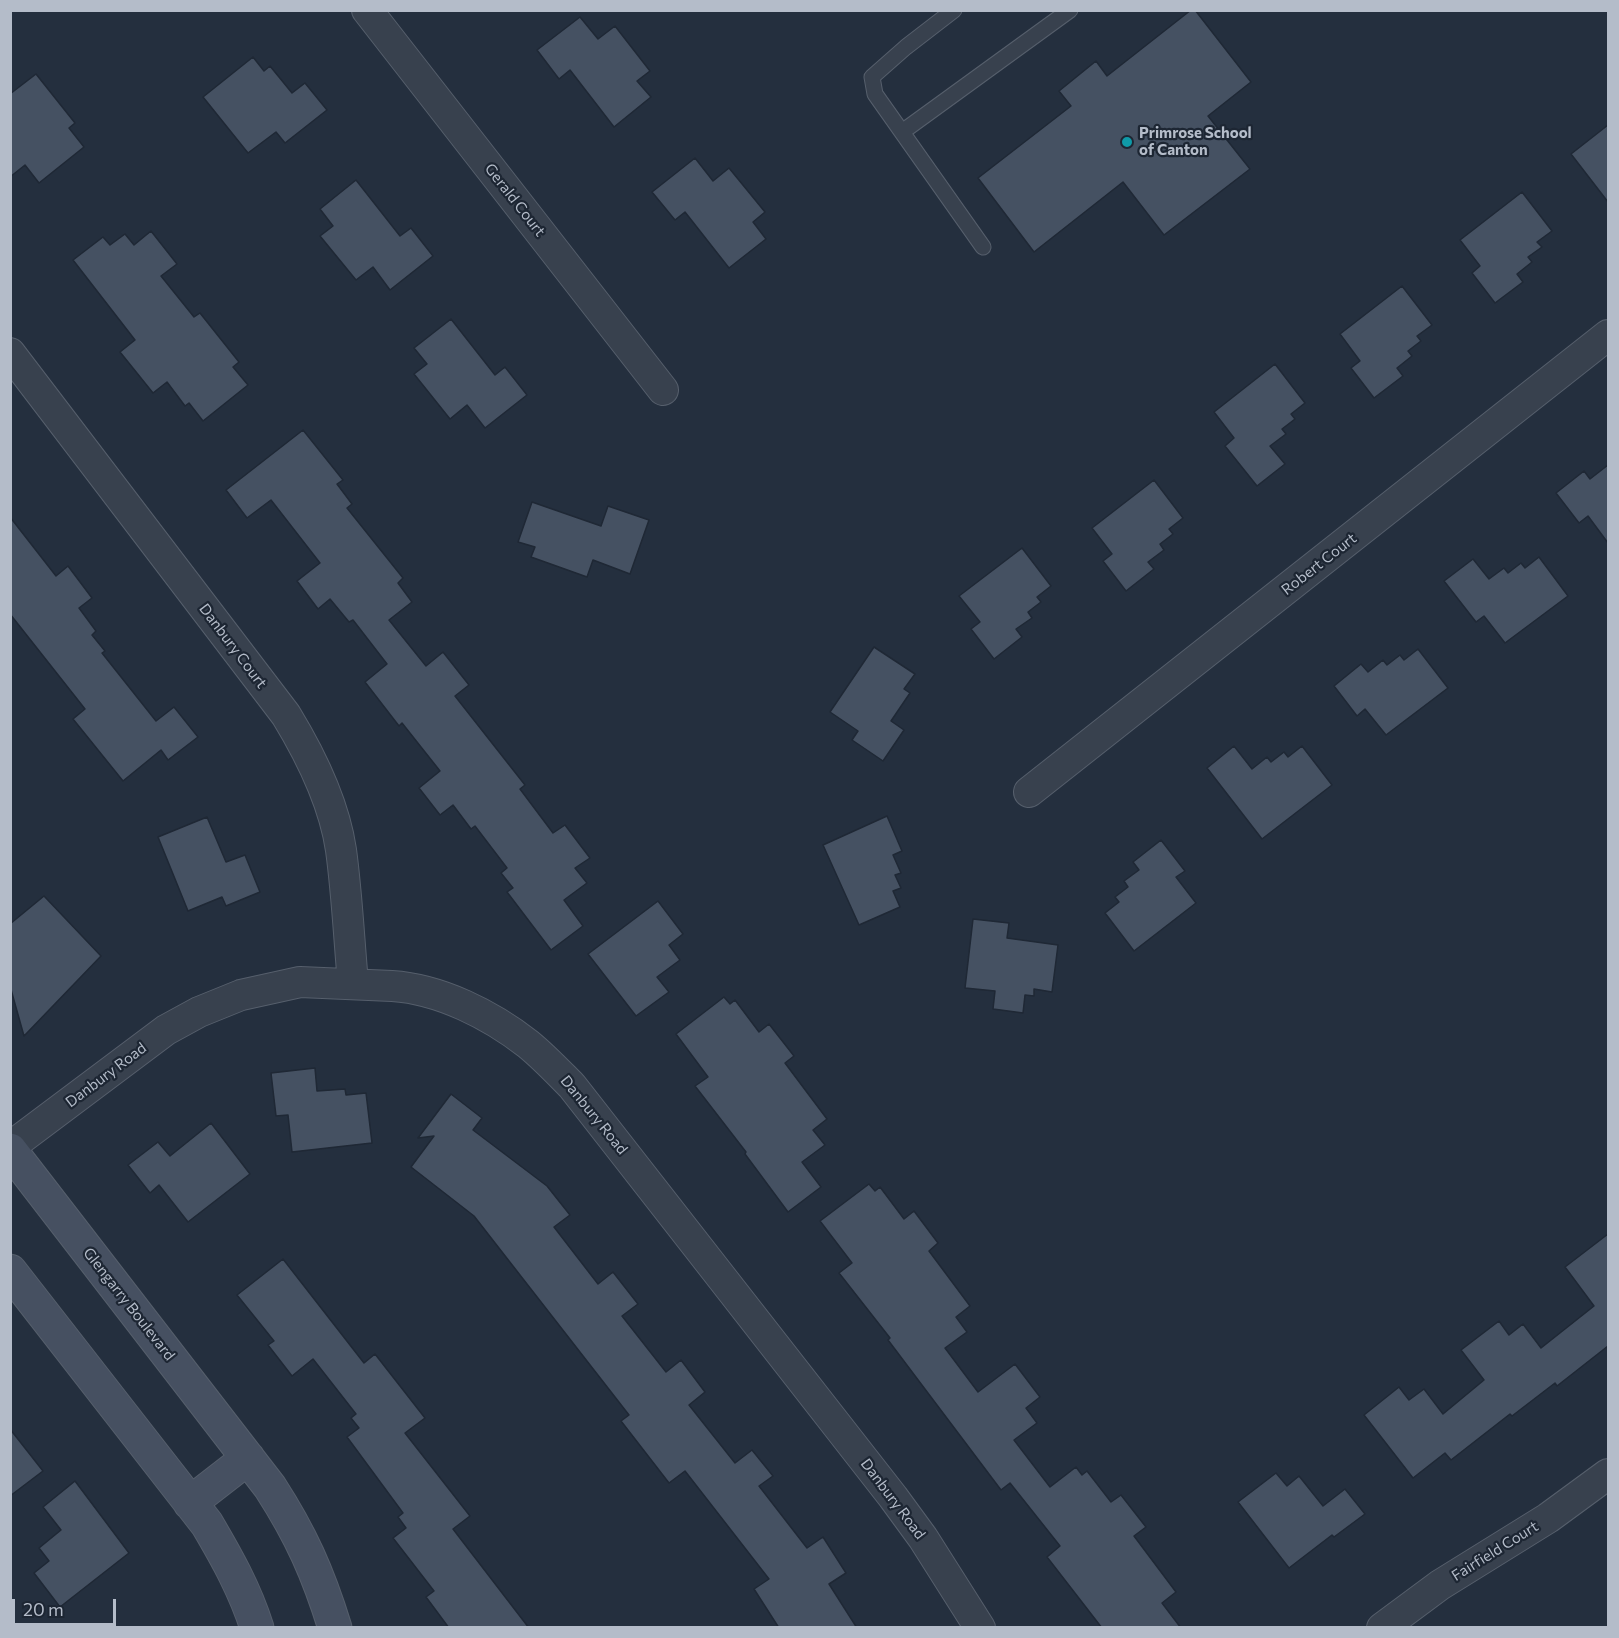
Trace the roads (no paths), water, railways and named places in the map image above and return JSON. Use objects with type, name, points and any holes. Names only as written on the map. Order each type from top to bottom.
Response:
[{"type":"street","name":"Gerald Court","points":[[368,10],[663,390]]},
{"type":"street","name":"Robert Court","points":[[1029,792],[1608,335]]},
{"type":"street","name":"Danbury Court","points":[[10,353],[286,714],[305,746],[329,801],[341,849],[353,984]]},
{"type":"street","name":"Danbury Road","points":[[10,1149],[166,1030],[199,1012],[241,995],[300,982],[405,987],[438,996],[470,1009],[500,1025],[528,1044],[572,1086],[893,1497],[923,1538],[980,1628]]},
{"type":"street","name":"Glengarry Boulevard","points":[[10,1149],[270,1487],[292,1521],[310,1556],[335,1628]]},
{"type":"street","points":[[10,1271],[207,1524],[233,1568],[249,1602],[257,1628]]},
{"type":"street","points":[[190,1503],[248,1458]]},
{"type":"street","name":"Fairfield Court","points":[[1382,1628],[1440,1585],[1548,1518],[1608,1474]]},
{"type":"lane","points":[[954,10],[872,77],[875,94],[982,247]]},
{"type":"lane","points":[[902,132],[1070,10]]},
{"type":"place","name":"Primrose School of Canton","points":[[1127,142]]}]
